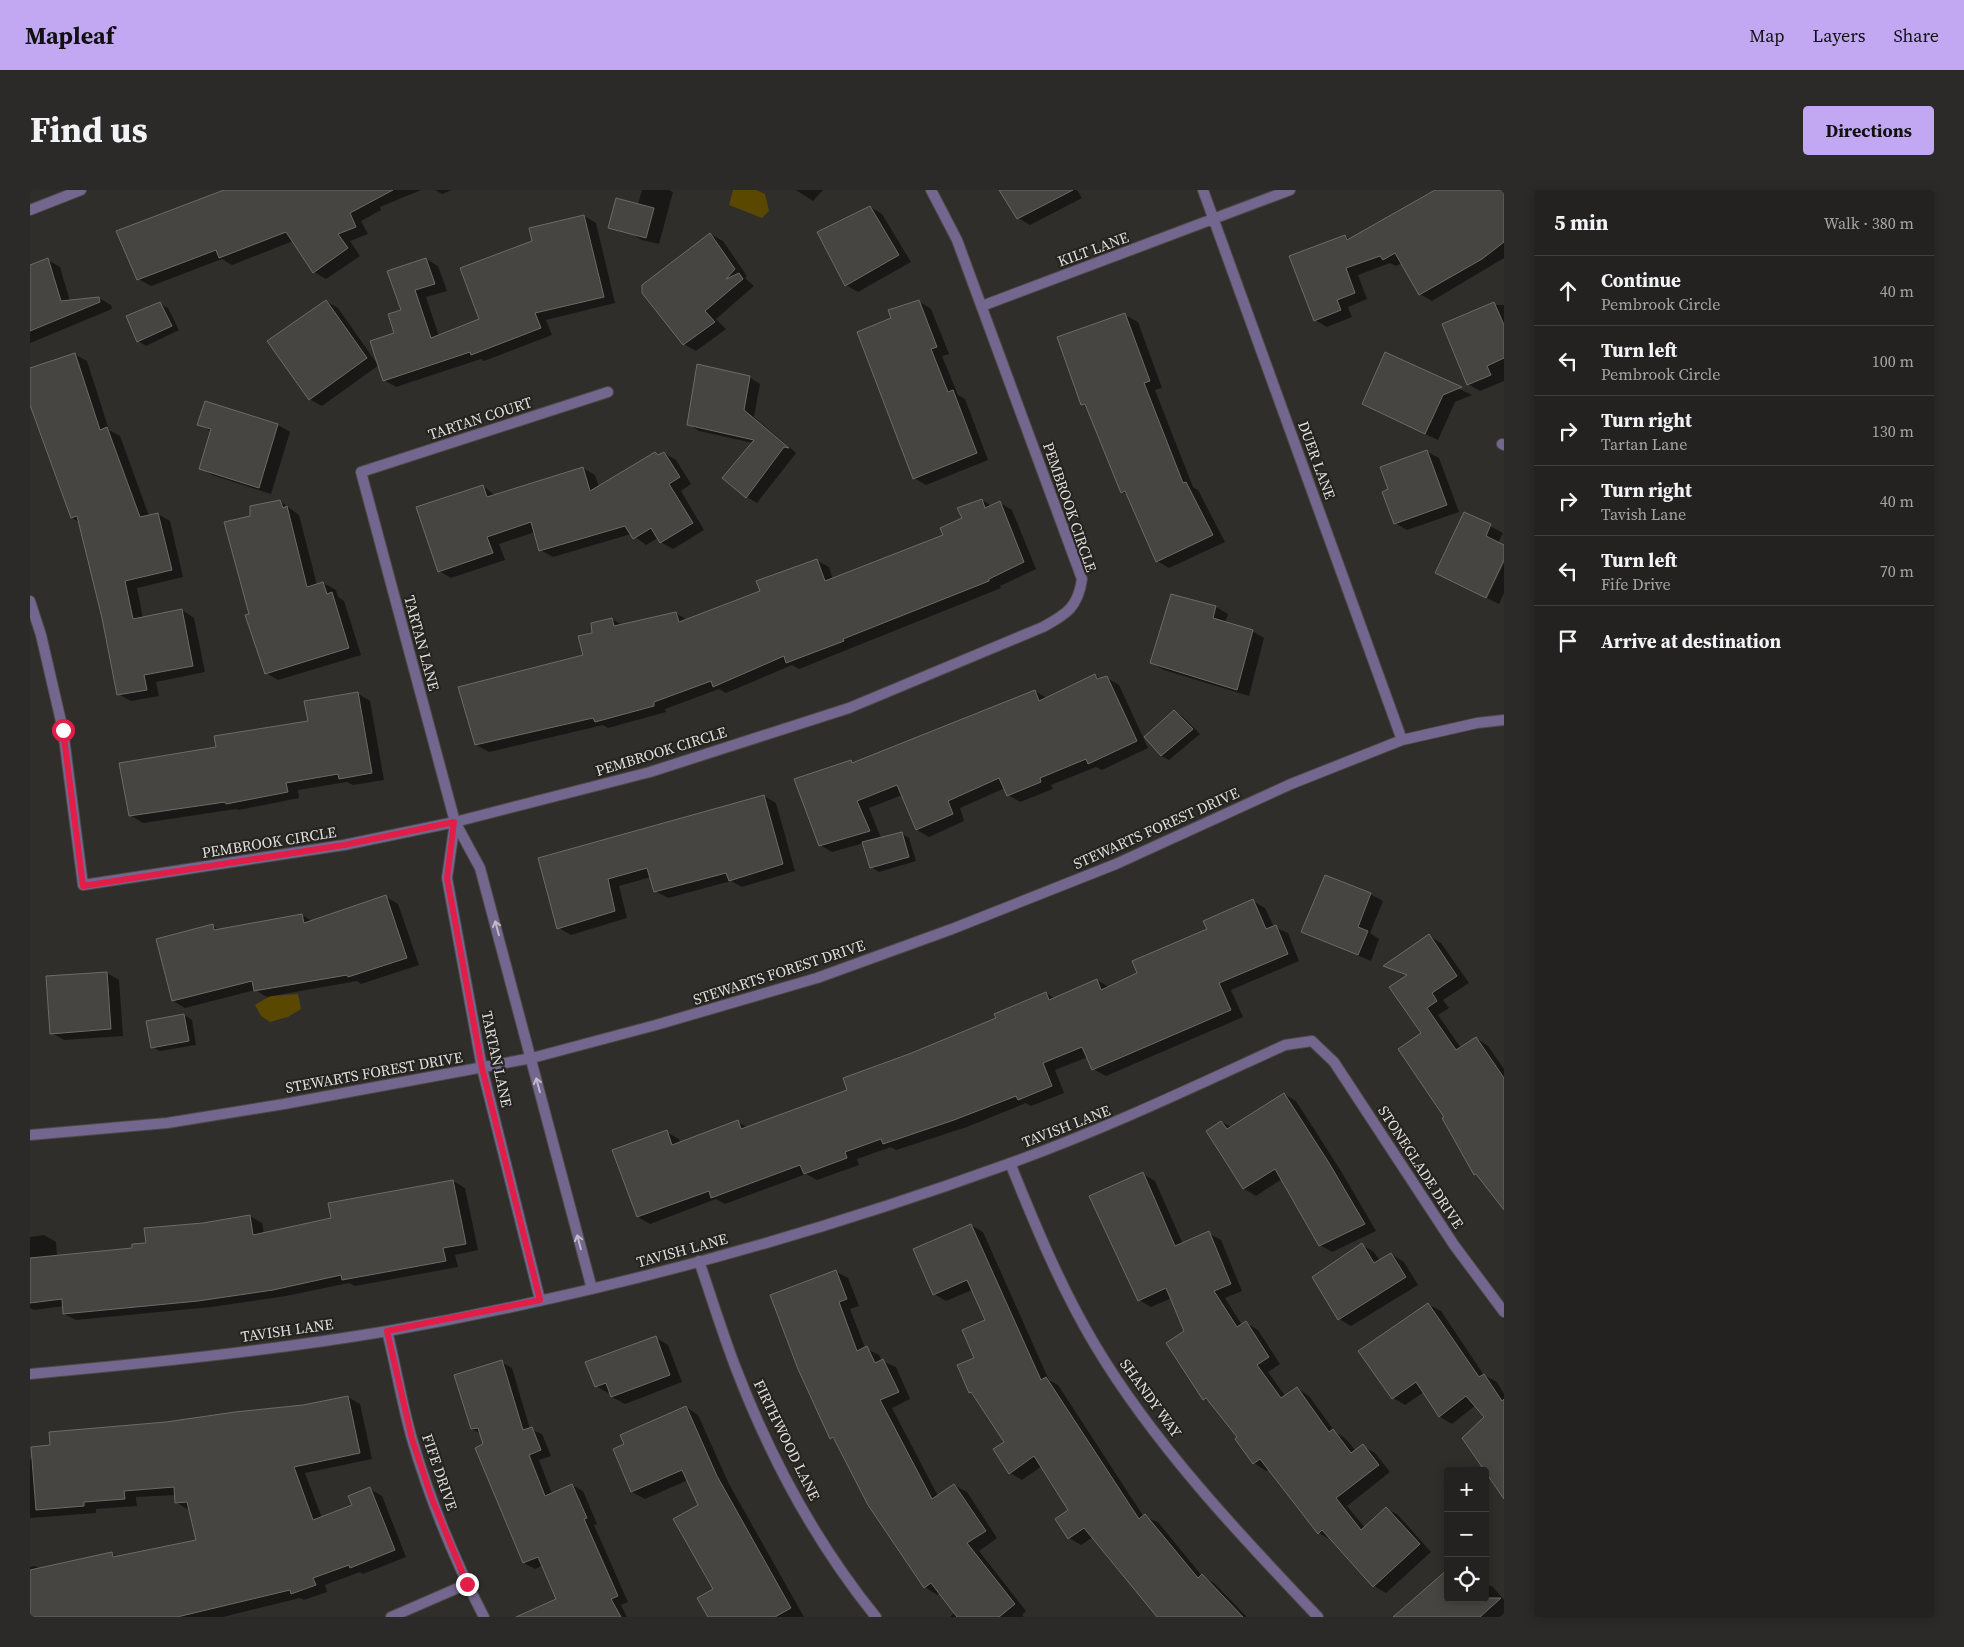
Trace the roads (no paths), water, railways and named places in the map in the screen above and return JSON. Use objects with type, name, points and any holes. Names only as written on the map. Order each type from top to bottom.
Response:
[{"type":"street","points":[[30,210],[81,190]]},
{"type":"street","name":"PEMBROOK CIRCLE","points":[[30,601],[41,635],[63,730],[83,886],[344,845],[454,822],[650,772],[849,708],[986,652],[1061,618],[1077,600],[1082,579],[958,240],[931,190]]},
{"type":"street","name":"DUER LANE","points":[[1202,190],[1402,740]]},
{"type":"street","name":"KILT LANE","points":[[982,306],[1290,190]]},
{"type":"street","name":"TARTAN COURT","points":[[361,472],[608,392]]},
{"type":"street","name":"TARTAN LANE","points":[[361,472],[454,822],[480,868],[592,1289]]},
{"type":"street","name":"STEWARTS FOREST DRIVE","points":[[30,1135],[167,1123],[482,1068],[532,1058],[656,1025],[817,978],[952,929],[1116,864],[1291,784],[1402,740],[1477,723],[1504,720]]},
{"type":"street","name":"TARTAN LANE","points":[[454,822],[447,878],[482,1068],[540,1300]]},
{"type":"street","name":"TAVISH LANE","points":[[30,1374],[202,1358],[387,1331],[592,1289],[700,1261],[830,1224],[1010,1163],[1128,1117],[1285,1045],[1312,1041]]},
{"type":"street","name":"STONEGLADE DRIVE","points":[[1312,1041],[1334,1062],[1454,1245],[1504,1312]]},
{"type":"street","name":"SHANDY WAY","points":[[1010,1163],[1064,1287],[1095,1346],[1125,1390],[1202,1490],[1318,1617]]},
{"type":"street","name":"FIRTHWOOD LANE","points":[[700,1261],[735,1366],[769,1445],[808,1519],[856,1593],[876,1617]]},
{"type":"street","name":"FIFE DRIVE","points":[[387,1331],[412,1439],[432,1499],[467,1584],[484,1617]]},
{"type":"street","points":[[391,1617],[467,1584]]}]
